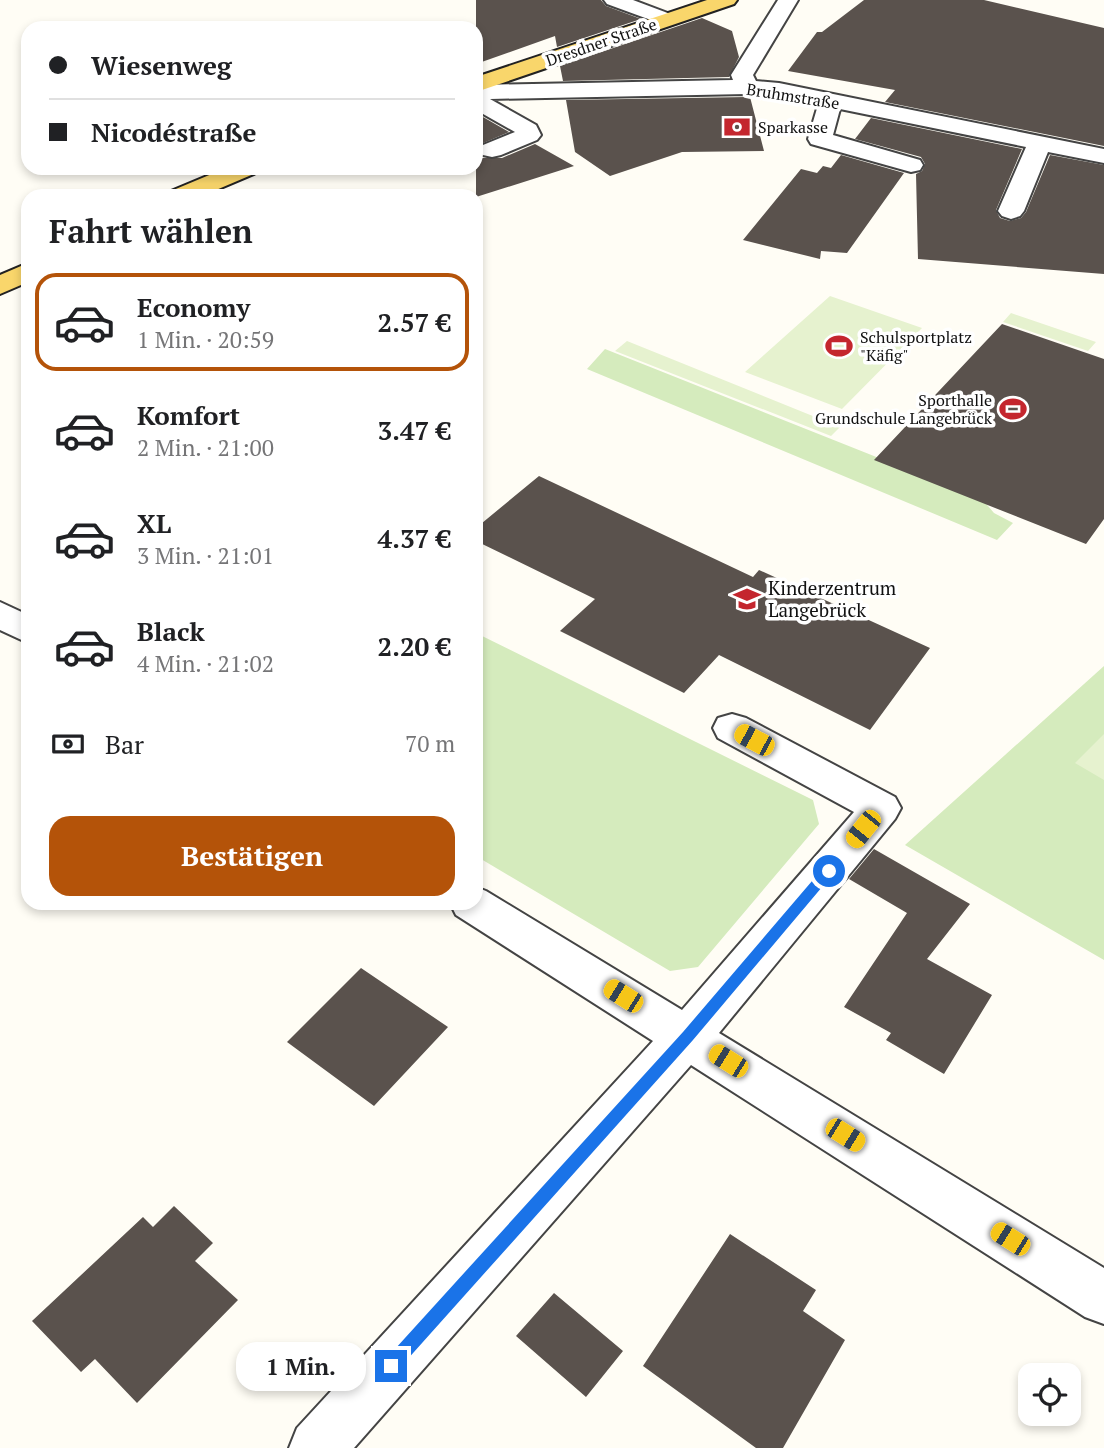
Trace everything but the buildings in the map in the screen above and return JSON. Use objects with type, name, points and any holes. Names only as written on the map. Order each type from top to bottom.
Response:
[{"type":"main road","name":"Dresdner Straße","points":[[483,83],[727,0]]},
{"type":"main road","points":[[197,189],[230,175]]},
{"type":"main road","points":[[0,286],[21,275]]},
{"type":"street","points":[[614,0],[666,19]]},
{"type":"street","points":[[747,87],[742,75],[788,0]]},
{"type":"street","name":"Bruhmstraße","points":[[483,92],[747,87],[831,101],[1104,156]]},
{"type":"street","points":[[831,101],[820,139],[911,165]]},
{"type":"street","points":[[483,104],[528,130],[529,135],[492,150]]},
{"type":"street","points":[[1012,211],[1040,143]]},
{"type":"street","points":[[0,614],[21,627]]},
{"type":"street","points":[[317,1448],[688,1036],[881,808],[733,728]]},
{"type":"street","points":[[482,910],[1104,1298]]},
{"type":"green space","name":"Schulsportplatz \"Käfig\"","points":[[830,296],[922,328],[842,409],[745,372]]},
{"type":"green space","points":[[1011,313],[1096,342],[1088,351],[1003,322]]},
{"type":"green space","points":[[627,341],[840,427],[831,436],[615,351]]},
{"type":"green space","points":[[605,349],[982,499],[994,513],[1013,523],[997,540],[587,369]]},
{"type":"green space","points":[[483,636],[813,800],[819,824],[698,967],[670,971],[483,860]]},
{"type":"green space","points":[[1104,666],[1104,960],[905,845]]},
{"type":"green space","points":[[1104,734],[1104,780],[1075,763]]},
{"type":"place","name":"Sparkasse","points":[[737,127]]},
{"type":"place","name":"Schulsportplatz \"Käfig\"","points":[[839,346]]},
{"type":"place","name":"Sporthalle Grundschule Langebrück","points":[[1013,409]]},
{"type":"place","name":"Kinderzentrum Langebrück","points":[[747,599]]},
{"type":"route","points":[[391,1366],[688,1036],[829,871]]}]
